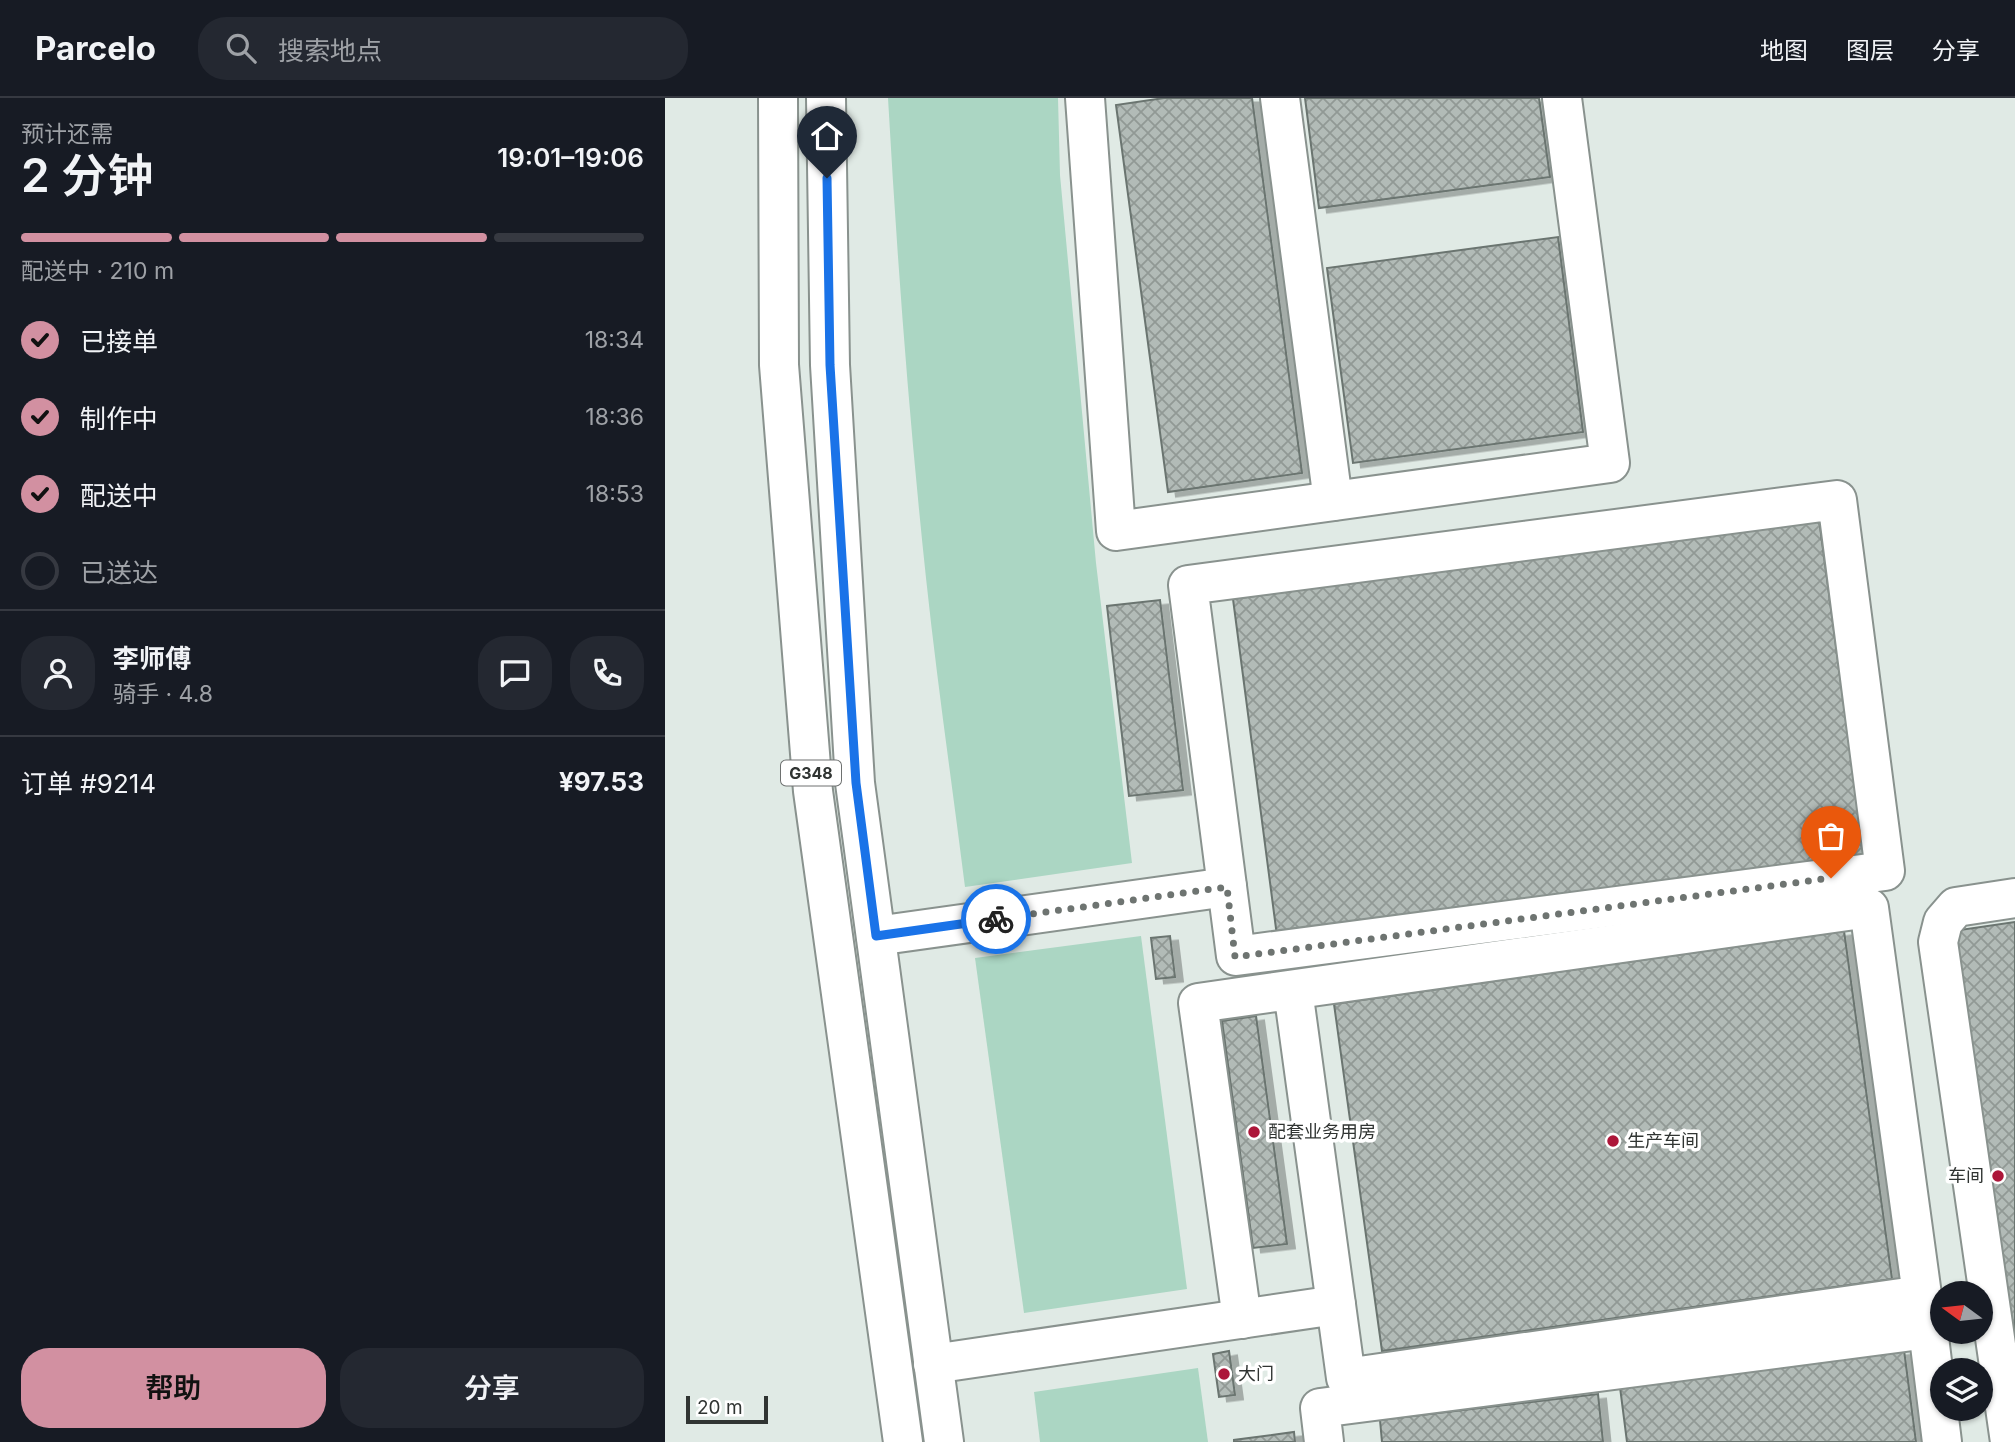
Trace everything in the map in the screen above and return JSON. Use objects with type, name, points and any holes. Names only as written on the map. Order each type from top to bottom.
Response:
[{"type":"main road","name":"G348","points":[[778,98],[779,365],[813,791],[903,1442]]},
{"type":"main road","name":"G348","points":[[826,98],[830,365],[856,783],[944,1442]]},
{"type":"main road","points":[[1085,98],[1116,531],[1610,463],[1562,98]]},
{"type":"main road","points":[[1280,98],[1333,501]]},
{"type":"main road","points":[[1837,500],[1885,871],[1235,957],[1227,887],[1188,585],[1837,500]]},
{"type":"main road","points":[[876,936],[1227,887]]},
{"type":"main road","points":[[2010,1442],[1938,942],[1943,922],[1956,907],[2015,898]]},
{"type":"main road","points":[[1242,1319],[1198,1003],[1869,908],[1922,1294],[1346,1378],[1293,990]]},
{"type":"main road","points":[[933,1364],[1336,1306]]},
{"type":"main road","points":[[1324,1442],[1320,1408],[1928,1329],[1942,1442]]},
{"type":"green space","points":[[888,98],[1058,98],[1060,175],[1096,563],[1132,863],[965,887],[920,518],[904,338]]},
{"type":"green space","points":[[1141,936],[1187,1289],[1024,1313],[975,958]]},
{"type":"green space","points":[[1198,1368],[1208,1442],[1040,1442],[1034,1392]]},
{"type":"building","points":[[1164,98],[1252,98],[1302,473],[1168,492],[1116,105]]},
{"type":"building","points":[[1305,98],[1539,98],[1550,177],[1319,208]]},
{"type":"building","points":[[1558,237],[1583,432],[1353,463],[1327,268]]},
{"type":"building","points":[[1819,519],[1864,856],[1277,936],[1233,599]]},
{"type":"building","points":[[1160,600],[1183,790],[1129,796],[1107,606]]},
{"type":"building","name":"车间","points":[[2015,922],[2015,1420],[1946,932]]},
{"type":"building","name":"生产车间","points":[[1844,931],[1892,1279],[1382,1351],[1334,1004]]},
{"type":"building","points":[[1170,936],[1175,977],[1156,979],[1151,938]]},
{"type":"building","name":"配套业务用房","points":[[1256,1016],[1287,1244],[1253,1248],[1222,1021]]},
{"type":"building","points":[[1904,1350],[1916,1442],[1627,1442],[1620,1387]]},
{"type":"building","name":"大门","points":[[1229,1351],[1235,1395],[1219,1397],[1213,1354]]},
{"type":"building","points":[[1598,1394],[1603,1442],[1382,1442],[1380,1420]]},
{"type":"building","points":[[1294,1432],[1295,1442],[1234,1442],[1234,1440]]},
{"type":"way so far","points":[[996,919],[1227,887],[1235,957],[1831,878]]},
{"type":"place","name":"配套业务用房","points":[[1254,1132]]},
{"type":"place","name":"生产车间","points":[[1613,1141]]},
{"type":"place","name":"车间","points":[[1998,1176]]},
{"type":"place","name":"大门","points":[[1224,1374]]},
{"type":"route","points":[[827,178],[830,365],[856,783],[876,936],[996,919]]}]
